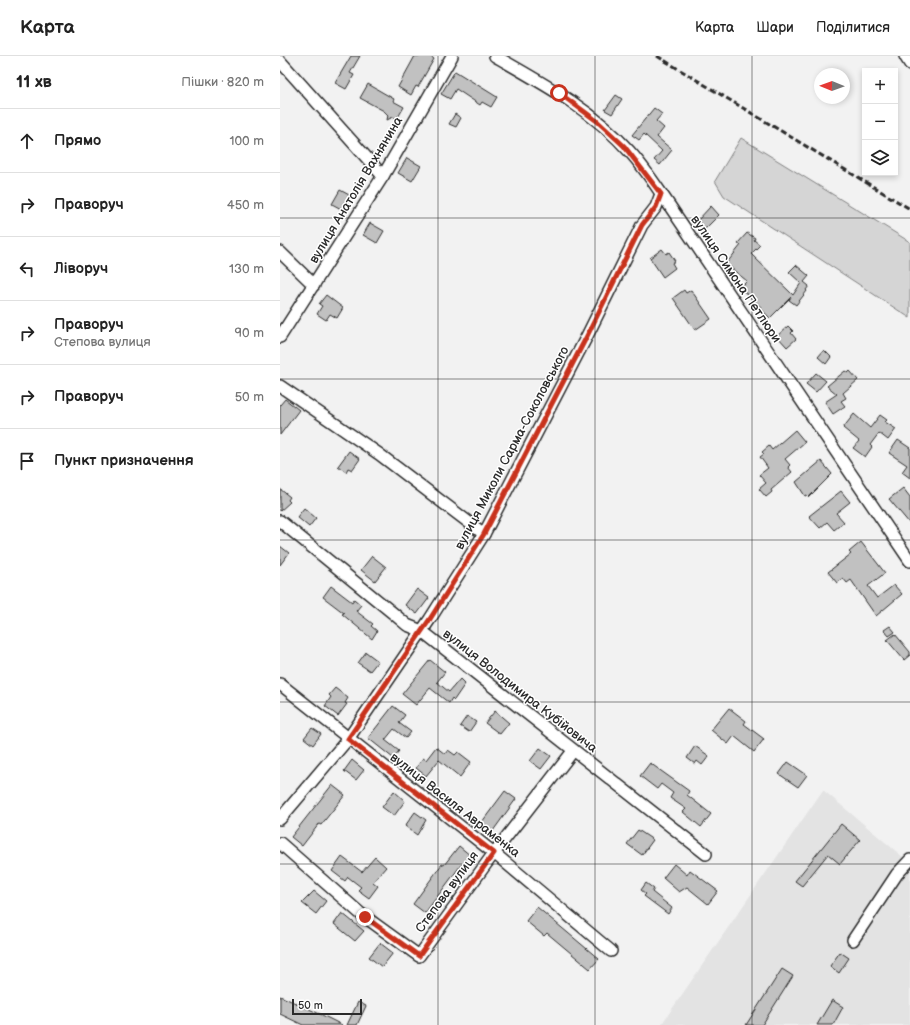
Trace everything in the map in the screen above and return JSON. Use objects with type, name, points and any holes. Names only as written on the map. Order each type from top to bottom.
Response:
[{"type":"street","name":"вулиця Анатолія Вахнянина","points":[[280,337],[383,176],[452,56]]},
{"type":"street","name":"вулиця Симона Петлюри","points":[[495,56],[559,93],[597,121],[630,152],[661,194],[910,560]]},
{"type":"street","points":[[905,56],[910,64]]},
{"type":"street","points":[[280,61],[383,176]]},
{"type":"street","name":"вулиця Миколи Сарма-Соколовського","points":[[280,819],[348,739],[422,631],[484,534],[587,336],[642,225],[656,207],[661,194]]},
{"type":"street","points":[[280,252],[314,285]]},
{"type":"street","points":[[280,386],[379,454],[484,534]]},
{"type":"street","name":"вулиця Володимира Кубійовича","points":[[280,521],[394,614],[407,624],[422,631],[573,752],[706,854]]},
{"type":"street","name":"вулиця Василя Авраменка","points":[[280,684],[494,853],[611,951]]},
{"type":"street","name":"Степова вулиця","points":[[280,843],[361,914],[419,956],[494,853],[573,752]]},
{"type":"street","points":[[853,940],[897,874],[910,860]]},
{"type":"shaded area","points":[[741,138],[910,242],[910,318],[724,196],[715,181]]},
{"type":"shaded area","points":[[823,790],[910,863],[910,1025],[661,1025]]},
{"type":"building","points":[[351,56],[360,56],[350,73],[354,75],[346,89],[335,83]]},
{"type":"building","points":[[415,56],[430,56],[434,59],[418,87],[416,86],[411,95],[398,87]]},
{"type":"building","points":[[455,71],[497,97],[491,107],[482,102],[480,105],[456,89],[450,99],[441,94]]},
{"type":"building","points":[[368,84],[394,99],[393,101],[404,107],[397,119],[393,117],[387,120],[388,115],[384,111],[360,98]]},
{"type":"building","points":[[616,95],[622,99],[612,114],[605,110]]},
{"type":"building","points":[[654,108],[662,114],[656,121],[664,128],[657,137],[672,150],[660,165],[654,160],[662,151],[644,134],[639,140],[632,135]]},
{"type":"building","points":[[455,114],[461,118],[456,127],[449,124]]},
{"type":"building","points":[[407,158],[421,166],[412,181],[398,173]]},
{"type":"building","points":[[340,190],[351,196],[343,210],[332,204]]},
{"type":"building","points":[[711,206],[719,215],[705,229],[697,221]]},
{"type":"building","points":[[370,223],[384,231],[377,243],[363,235]]},
{"type":"building","points":[[747,233],[755,238],[754,240],[760,245],[751,254],[793,295],[801,283],[789,272],[796,265],[809,276],[804,282],[809,286],[806,290],[807,291],[796,305],[789,300],[791,297],[770,318],[760,308],[761,307],[740,288],[747,281],[726,264],[741,245],[738,243]]},
{"type":"building","points":[[662,249],[666,254],[669,252],[675,261],[672,263],[675,268],[663,277],[650,258]]},
{"type":"building","points":[[684,290],[686,293],[691,290],[711,319],[695,330],[673,298]]},
{"type":"building","points":[[326,295],[343,308],[337,318],[330,314],[326,320],[317,314],[322,306],[319,304]]},
{"type":"building","points":[[788,326],[793,331],[791,333],[796,339],[787,347],[777,336]]},
{"type":"building","points":[[824,350],[831,357],[826,364],[818,357]]},
{"type":"building","points":[[845,371],[848,373],[850,371],[858,380],[843,393],[846,398],[841,401],[845,406],[833,414],[825,402],[837,394],[827,386]]},
{"type":"building","points":[[816,373],[826,381],[816,392],[806,384]]},
{"type":"building","points":[[285,399],[299,410],[280,435],[280,405]]},
{"type":"building","points":[[854,414],[870,428],[880,415],[887,420],[885,422],[896,429],[888,440],[879,433],[870,445],[872,447],[865,457],[853,448],[859,441],[843,428]]},
{"type":"building","points":[[795,430],[805,442],[785,459],[790,465],[788,467],[792,472],[771,490],[772,492],[766,497],[759,489],[766,483],[759,475],[768,468],[760,457],[764,454],[762,452],[769,446],[772,450]]},
{"type":"building","points":[[898,440],[910,448],[910,478],[902,472],[907,465],[889,453]]},
{"type":"building","points":[[349,451],[360,459],[352,470],[348,468],[346,472],[338,466]]},
{"type":"building","points":[[821,461],[832,474],[809,497],[807,495],[805,496],[796,482]]},
{"type":"building","points":[[903,488],[910,497],[910,524],[889,499]]},
{"type":"building","points":[[280,489],[290,497],[288,500],[290,502],[280,511]]},
{"type":"building","points":[[841,491],[850,502],[836,513],[844,522],[834,530],[827,522],[820,528],[809,516]]},
{"type":"building","points":[[304,508],[316,518],[309,527],[297,517]]},
{"type":"building","points":[[861,542],[885,573],[868,586],[877,598],[894,585],[902,594],[876,616],[851,580],[847,583],[843,578],[837,583],[828,572],[851,554],[849,552]]},
{"type":"building","points":[[280,546],[289,553],[280,565]]},
{"type":"building","points":[[372,556],[386,567],[375,581],[361,570]]},
{"type":"building","points":[[331,586],[352,602],[354,599],[361,605],[356,611],[373,624],[371,626],[377,631],[372,639],[342,614],[344,613],[323,597]]},
{"type":"building","points":[[417,589],[429,598],[417,614],[405,605]]},
{"type":"building","points":[[890,626],[895,632],[889,636],[884,630]]},
{"type":"building","points":[[895,634],[910,652],[910,655],[904,660],[887,640]]},
{"type":"building","points":[[366,652],[378,661],[370,671],[358,663]]},
{"type":"building","points":[[430,660],[445,672],[437,682],[449,692],[460,679],[465,684],[454,700],[452,698],[449,703],[430,688],[416,705],[402,694]]},
{"type":"building","points":[[335,688],[348,698],[345,703],[347,704],[338,716],[325,706],[331,697],[329,695]]},
{"type":"building","points":[[393,706],[405,715],[399,723],[411,732],[406,738],[394,729],[385,740],[399,751],[393,758],[368,738]]},
{"type":"building","points":[[729,708],[746,721],[744,724],[764,739],[754,752],[734,736],[728,744],[711,730]]},
{"type":"building","points":[[495,711],[509,723],[500,734],[485,723]]},
{"type":"building","points":[[467,716],[476,722],[469,732],[460,726]]},
{"type":"building","points":[[312,728],[321,734],[313,745],[304,738]]},
{"type":"building","points":[[695,746],[709,756],[702,765],[697,761],[695,764],[687,758]]},
{"type":"building","points":[[436,747],[445,754],[448,750],[455,755],[458,752],[471,762],[460,777],[439,760],[426,776],[416,768],[423,758],[426,760]]},
{"type":"building","points":[[540,748],[551,756],[541,769],[530,761]]},
{"type":"building","points":[[352,760],[364,770],[356,780],[344,771]]},
{"type":"building","points":[[788,762],[807,775],[798,787],[779,774]]},
{"type":"building","points":[[650,763],[689,791],[687,795],[711,814],[701,827],[683,812],[686,809],[670,798],[673,793],[661,784],[657,789],[640,776]]},
{"type":"building","points":[[332,785],[345,795],[302,846],[291,837]]},
{"type":"building","points":[[394,791],[405,801],[394,816],[382,807]]},
{"type":"building","points":[[505,791],[516,799],[490,835],[479,826]]},
{"type":"building","points":[[415,812],[426,820],[417,835],[405,826]]},
{"type":"building","points":[[841,824],[860,840],[840,864],[828,854],[802,886],[795,881]]},
{"type":"building","points":[[638,830],[653,840],[642,855],[627,844]]},
{"type":"building","points":[[459,846],[471,856],[463,866],[461,865],[425,913],[413,904],[442,864],[444,865]]},
{"type":"building","points":[[342,857],[362,872],[375,857],[386,867],[373,882],[378,886],[369,898],[358,890],[361,887],[348,877],[345,881],[332,871]]},
{"type":"building","points":[[674,864],[687,875],[690,870],[718,891],[708,904],[687,887],[679,892],[663,878]]},
{"type":"building","points":[[646,883],[654,889],[652,892],[672,908],[668,914],[644,896],[646,894],[641,890]]},
{"type":"building","points":[[314,891],[326,901],[316,914],[302,903]]},
{"type":"building","points":[[537,907],[599,959],[590,969],[547,933],[544,936],[526,921]]},
{"type":"building","points":[[342,913],[364,931],[355,941],[334,924]]},
{"type":"building","points":[[380,943],[393,953],[382,967],[369,957]]},
{"type":"building","points":[[840,952],[849,958],[839,973],[830,966]]},
{"type":"building","points":[[782,969],[793,976],[762,1025],[746,1025]]},
{"type":"building","points":[[280,996],[342,1025],[303,1025],[280,1014]]},
{"type":"building","points":[[832,1000],[843,1007],[833,1025],[817,1025]]},
{"type":"building","points":[[358,1002],[366,1006],[357,1025],[347,1025]]},
{"type":"railway","points":[[657,56],[910,209]]},
{"type":"route","points":[[365,917],[419,956],[494,853],[348,739],[430,619],[484,534],[587,336],[633,242],[642,225],[656,207],[661,194],[624,146],[597,121],[559,93]]}]
